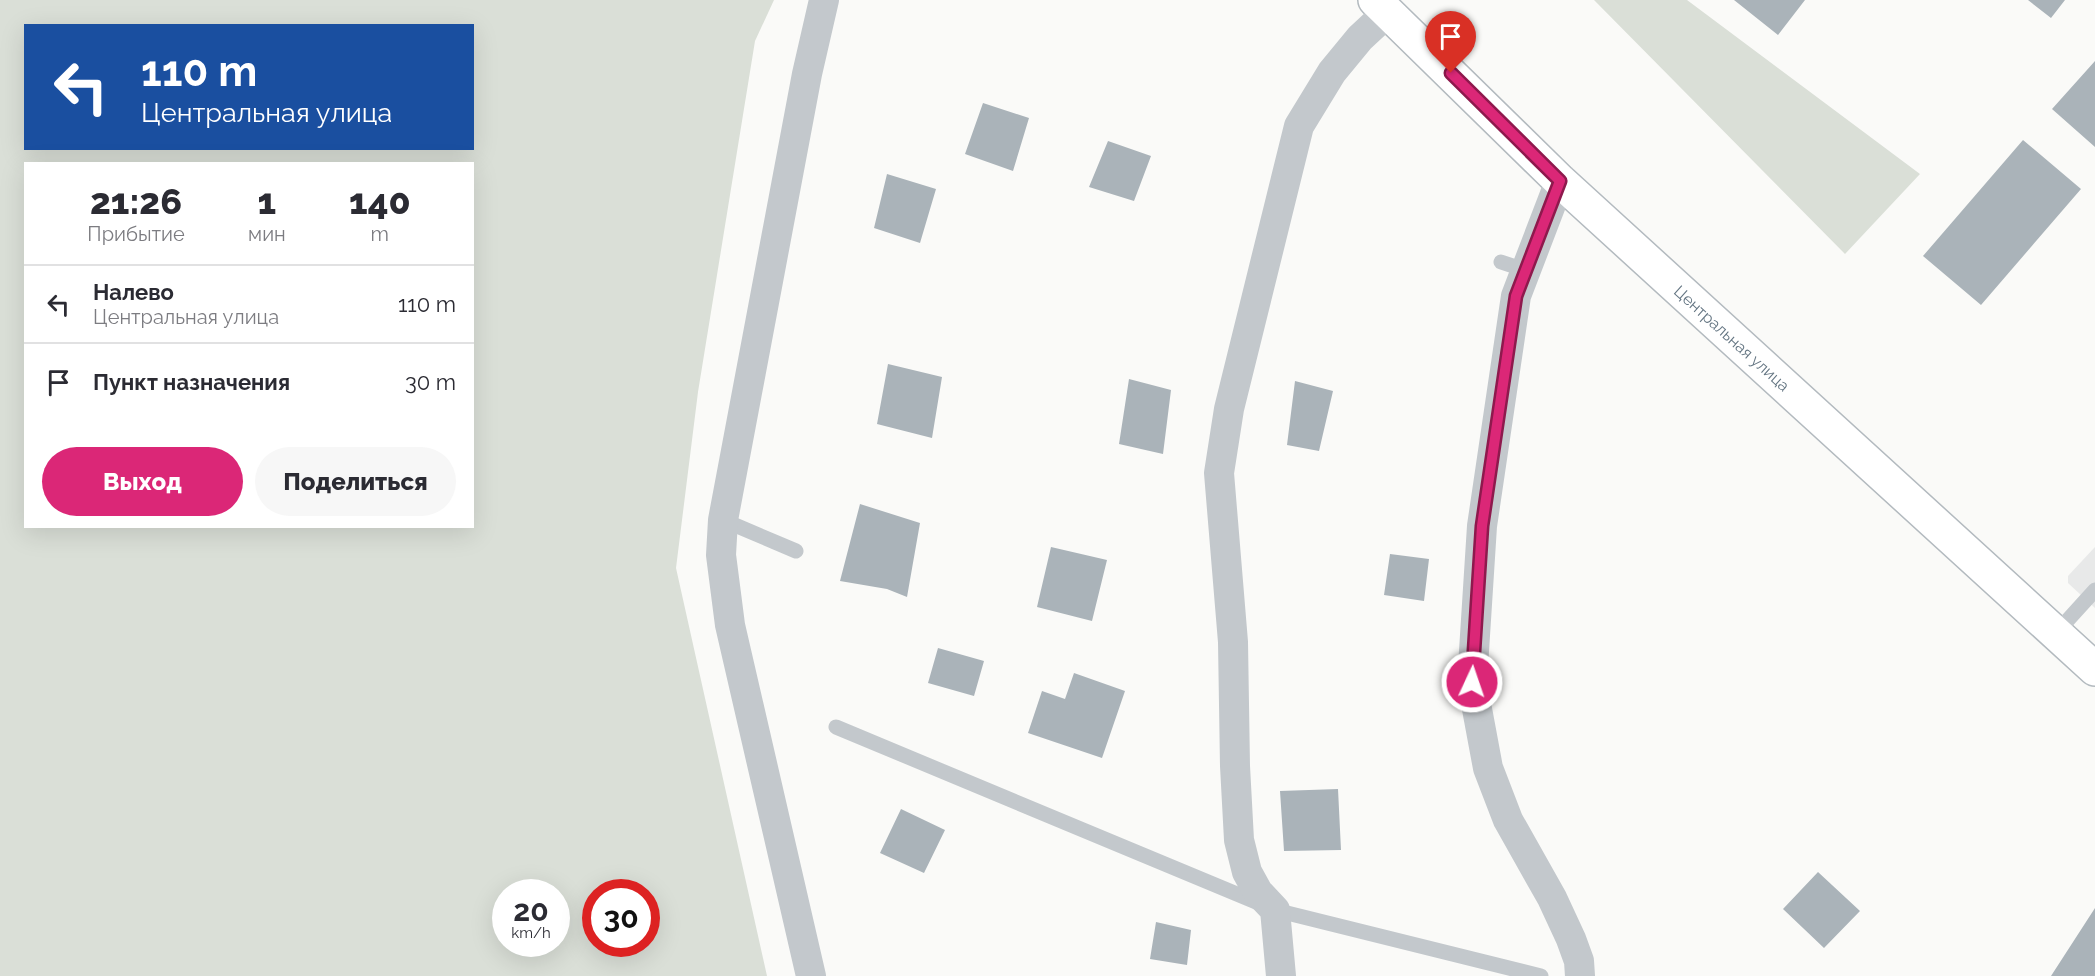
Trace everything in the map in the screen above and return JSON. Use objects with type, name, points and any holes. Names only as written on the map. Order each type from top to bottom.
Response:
[{"type":"main road","name":"Центральная улица","points":[[1387,4],[1560,181],[2095,669]]},
{"type":"street","points":[[811,976],[730,625],[721,555],[723,520],[807,74],[824,0]]},
{"type":"street","points":[[1281,976],[1275,910],[1258,892],[1247,873],[1239,840],[1233,642],[1219,473],[1229,409],[1299,126],[1332,72],[1387,4]]},
{"type":"street","points":[[1560,181],[1513,266],[1516,296],[1482,526],[1472,682],[1488,768],[1508,820],[1552,898],[1571,939],[1579,961],[1580,976]]},
{"type":"lane","points":[[723,520],[796,551]]},
{"type":"lane","points":[[2056,633],[2095,590]]},
{"type":"lane","points":[[836,727],[1275,910],[1541,976]]},
{"type":"shaded area","points":[[0,0],[774,0],[755,41],[698,392],[676,568],[767,976],[0,976]]},
{"type":"shaded area","points":[[1594,0],[1687,0],[1920,174],[1845,254]]},
{"type":"shaded area","points":[[2095,547],[2095,608],[2068,583],[2068,576]]},
{"type":"building","points":[[1734,0],[1805,0],[1778,35]]},
{"type":"building","points":[[2028,0],[2065,0],[2051,18]]},
{"type":"building","points":[[2095,61],[2095,147],[2052,109]]},
{"type":"building","points":[[983,103],[1029,118],[1013,171],[965,154]]},
{"type":"building","points":[[2023,140],[2081,189],[1981,305],[1923,256]]},
{"type":"building","points":[[1108,141],[1151,156],[1134,201],[1089,187]]},
{"type":"building","points":[[887,174],[936,189],[920,243],[874,228]]},
{"type":"building","points":[[888,364],[942,377],[932,438],[877,424]]},
{"type":"building","points":[[1129,379],[1171,390],[1163,454],[1119,444]]},
{"type":"building","points":[[1295,381],[1333,391],[1319,451],[1287,445]]},
{"type":"building","points":[[860,504],[920,523],[907,597],[887,589],[840,581]]},
{"type":"building","points":[[1051,547],[1107,560],[1092,621],[1037,607]]},
{"type":"building","points":[[1390,554],[1429,559],[1424,601],[1384,595]]},
{"type":"building","points":[[938,648],[984,661],[974,696],[928,683]]},
{"type":"building","points":[[1074,673],[1125,691],[1102,758],[1028,733],[1042,691],[1065,699]]},
{"type":"building","points":[[1338,789],[1341,850],[1284,851],[1280,791]]},
{"type":"building","points":[[901,809],[945,830],[924,873],[880,853]]},
{"type":"building","points":[[1818,872],[1860,911],[1824,948],[1783,909]]},
{"type":"building","points":[[2095,908],[2095,976],[2051,976]]},
{"type":"building","points":[[1156,922],[1191,930],[1187,965],[1150,959]]},
{"type":"route","points":[[1451,73],[1560,181],[1516,296],[1482,526],[1472,682]]}]
